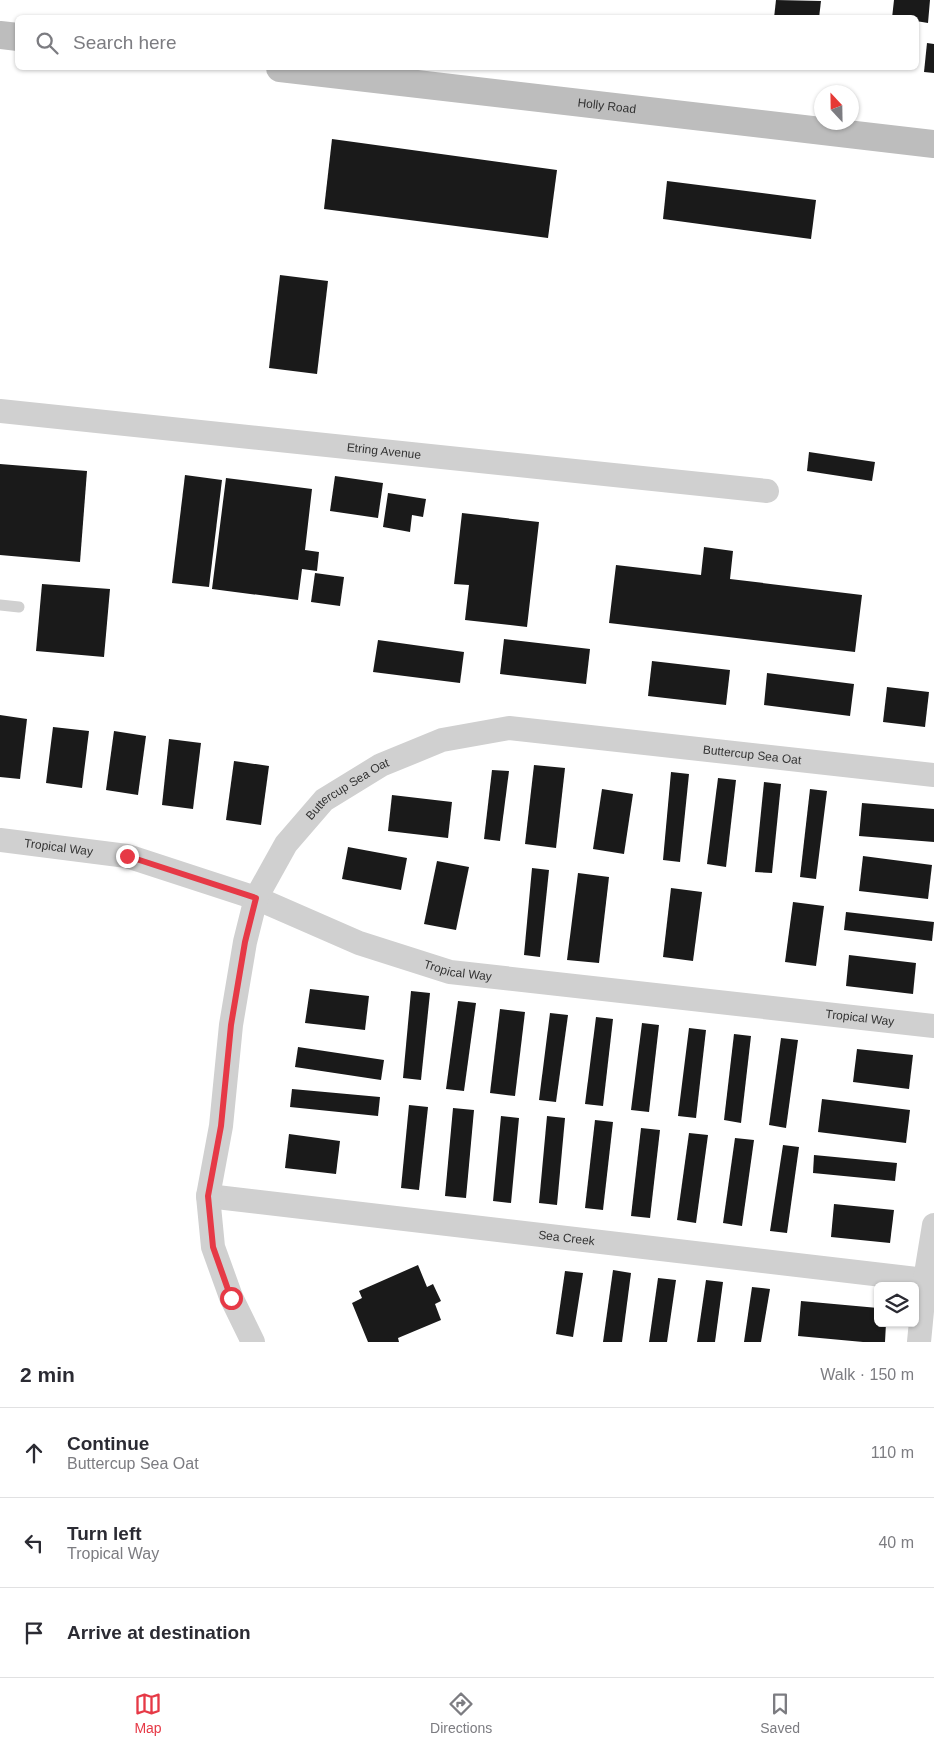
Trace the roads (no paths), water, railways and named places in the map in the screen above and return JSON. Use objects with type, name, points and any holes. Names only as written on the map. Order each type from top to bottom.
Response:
[{"type":"main road","points":[[0,35],[15,37]]},
{"type":"main road","name":"Holly Road","points":[[297,70],[934,144]]},
{"type":"street","name":"Etring Avenue","points":[[0,411],[767,491]]},
{"type":"street","name":"Buttercup Sea Oat","points":[[253,1342],[231,1298],[213,1247],[208,1196],[221,1126],[231,1025],[245,942],[256,898],[286,844],[324,800],[382,766],[442,740],[509,728],[934,775]]},
{"type":"street","name":"Tropical Way","points":[[0,840],[127,856],[256,898],[359,943],[450,972],[934,1026]]},
{"type":"street","name":"Sea Creek","points":[[208,1196],[925,1280]]},
{"type":"street","points":[[919,1342],[925,1280],[934,1225]]},
{"type":"lane","points":[[0,605],[19,607]]}]
